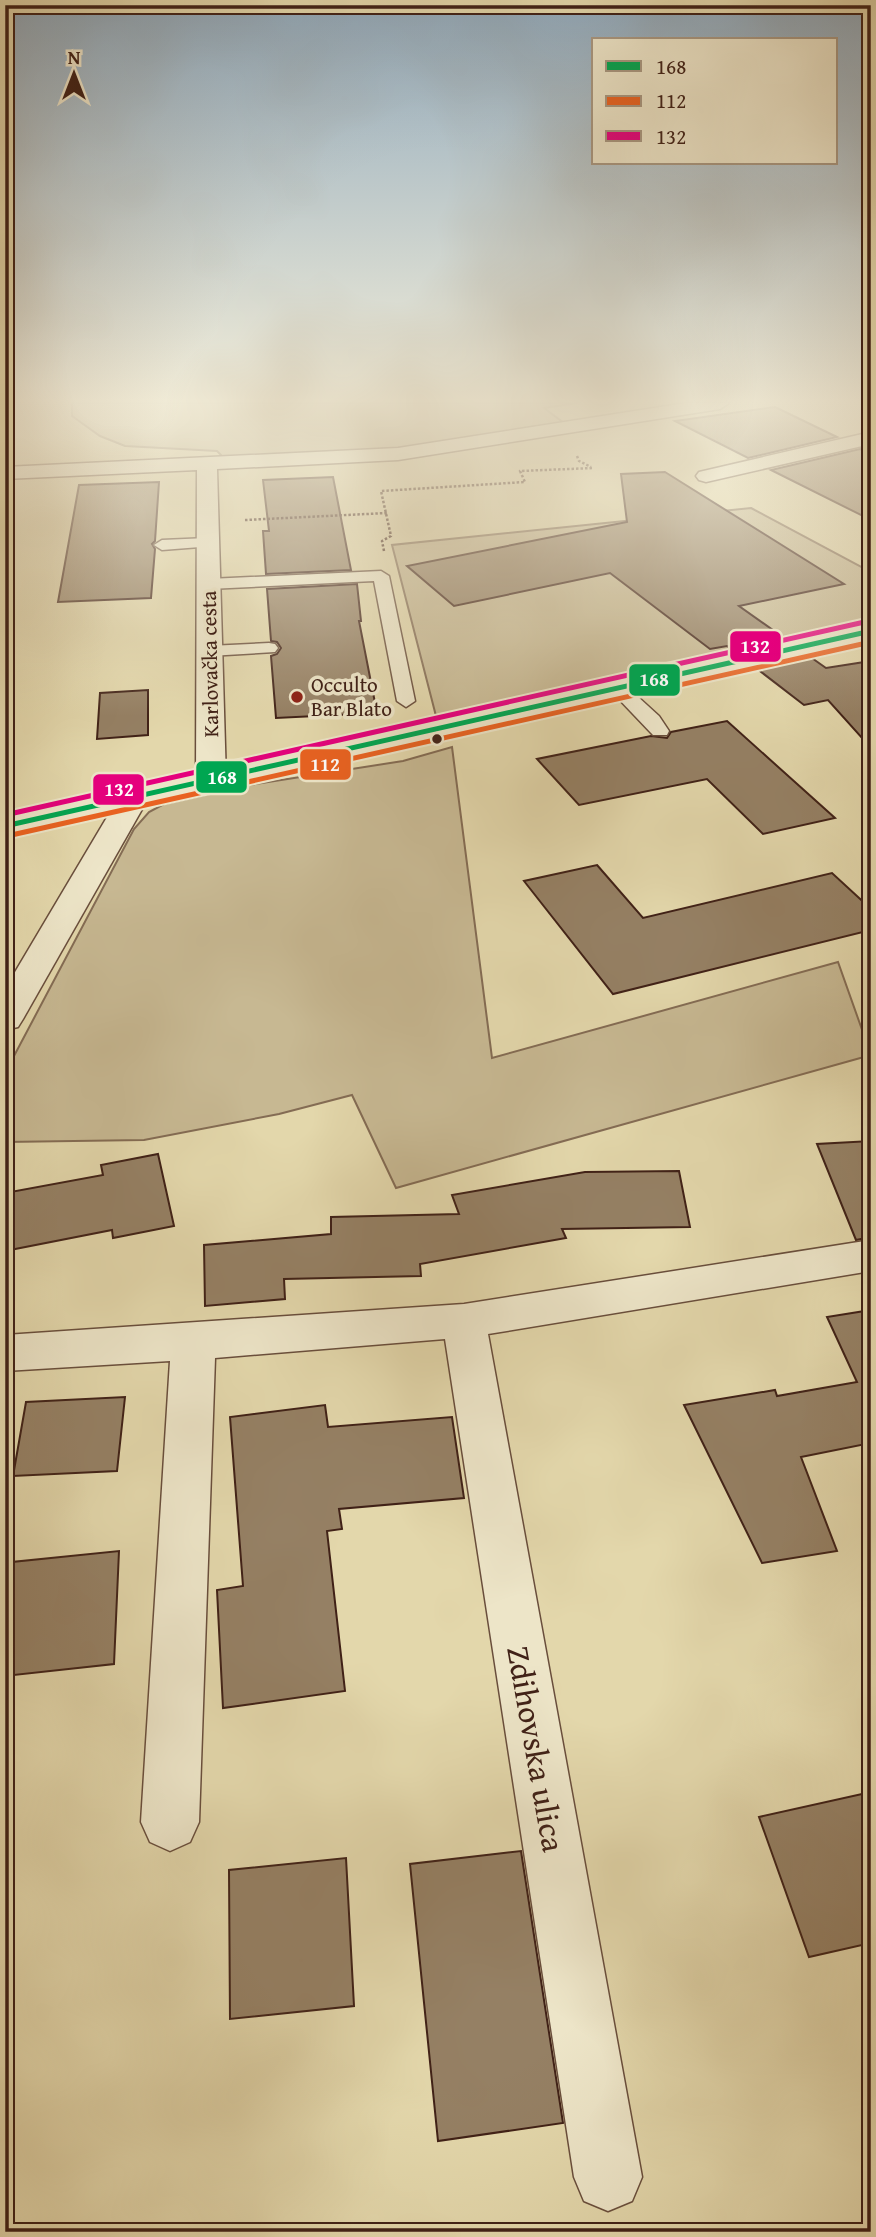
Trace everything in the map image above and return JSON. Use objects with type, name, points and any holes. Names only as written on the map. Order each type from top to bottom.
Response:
[{"type":"street","name":"Karlovačka cesta","points":[[208,507],[211,780]]},
{"type":"street","name":"Karlovačka cesta","points":[[5,826],[871,631]]},
{"type":"street","points":[[5,1019],[134,797]]},
{"type":"street","points":[[5,1353],[193,1342],[464,1321],[871,1255]]},
{"type":"street","name":"Zdihovska ulica","points":[[464,1321],[608,2176]]},
{"type":"street","points":[[170,1822],[193,1342]]},
{"type":"lane","points":[[162,545],[208,543]]},
{"type":"lane","points":[[209,584],[381,576],[406,701]]},
{"type":"lane","points":[[209,651],[269,649]]},
{"type":"lane","points":[[618,689],[652,720],[660,731]]},
{"type":"path","points":[[381,576],[386,566],[382,541],[391,536],[385,507]]},
{"type":"path","points":[[245,520],[387,513]]},
{"type":"shaded area","points":[[751,508],[871,572],[871,618],[843,628],[436,716],[392,545]]},
{"type":"shaded area","points":[[452,747],[492,1058],[838,962],[871,1055],[396,1188],[352,1095],[279,1114],[144,1140],[5,1142],[5,1073],[134,829],[149,812],[164,804],[249,785],[403,761]]},
{"type":"building","points":[[75,507],[157,507],[155,541],[152,544],[155,549],[151,598],[58,602]]},
{"type":"building","points":[[266,507],[339,507],[351,570],[266,574],[263,531],[269,531]]},
{"type":"building","points":[[625,507],[722,507],[844,584],[739,606],[787,640],[735,652],[727,646],[710,649],[610,573],[454,606],[407,566],[627,522]]},
{"type":"building","points":[[846,507],[871,507],[871,520]]},
{"type":"building","points":[[357,584],[359,621],[377,713],[276,718],[271,656],[277,654],[281,648],[277,642],[271,641],[267,589]]},
{"type":"building","points":[[809,656],[826,668],[871,661],[871,748],[828,700],[804,705],[756,668]]},
{"type":"building","points":[[148,690],[148,735],[97,739],[100,693]]},
{"type":"building","points":[[727,721],[835,818],[763,834],[707,779],[579,805],[537,759],[651,736],[667,738],[671,732]]},
{"type":"building","points":[[597,865],[643,918],[832,873],[871,909],[871,930],[613,994],[524,881]]},
{"type":"building","points":[[871,1141],[871,1237],[856,1240],[817,1144]]},
{"type":"building","points":[[158,1154],[174,1226],[113,1238],[112,1230],[5,1251],[5,1193],[103,1175],[101,1165]]},
{"type":"building","points":[[679,1171],[690,1227],[562,1229],[566,1238],[420,1264],[421,1276],[284,1279],[285,1299],[205,1306],[204,1245],[331,1234],[331,1217],[459,1214],[452,1195],[585,1172]]},
{"type":"building","points":[[871,1310],[871,1443],[801,1457],[837,1551],[762,1563],[684,1405],[775,1390],[777,1396],[857,1382],[827,1317]]},
{"type":"building","points":[[125,1397],[117,1471],[13,1476],[26,1402]]},
{"type":"building","points":[[325,1405],[328,1427],[452,1417],[464,1498],[339,1509],[342,1529],[327,1531],[345,1691],[223,1708],[217,1590],[243,1586],[230,1417]]},
{"type":"building","points":[[119,1551],[114,1664],[5,1676],[5,1626],[12,1562]]},
{"type":"building","points":[[871,1792],[871,1943],[809,1957],[759,1817]]},
{"type":"building","points":[[521,1851],[563,2123],[438,2141],[410,1864]]},
{"type":"building","points":[[346,1858],[354,2006],[230,2019],[229,1870]]},
{"type":"transit line","name":"132","points":[[5,815],[869,621]]},
{"type":"transit line","name":"168","points":[[5,826],[871,631]]},
{"type":"transit line","name":"112","points":[[7,836],[871,642]]},
{"type":"place","name":"Occulto Bar Blato","points":[[297,697]]}]
